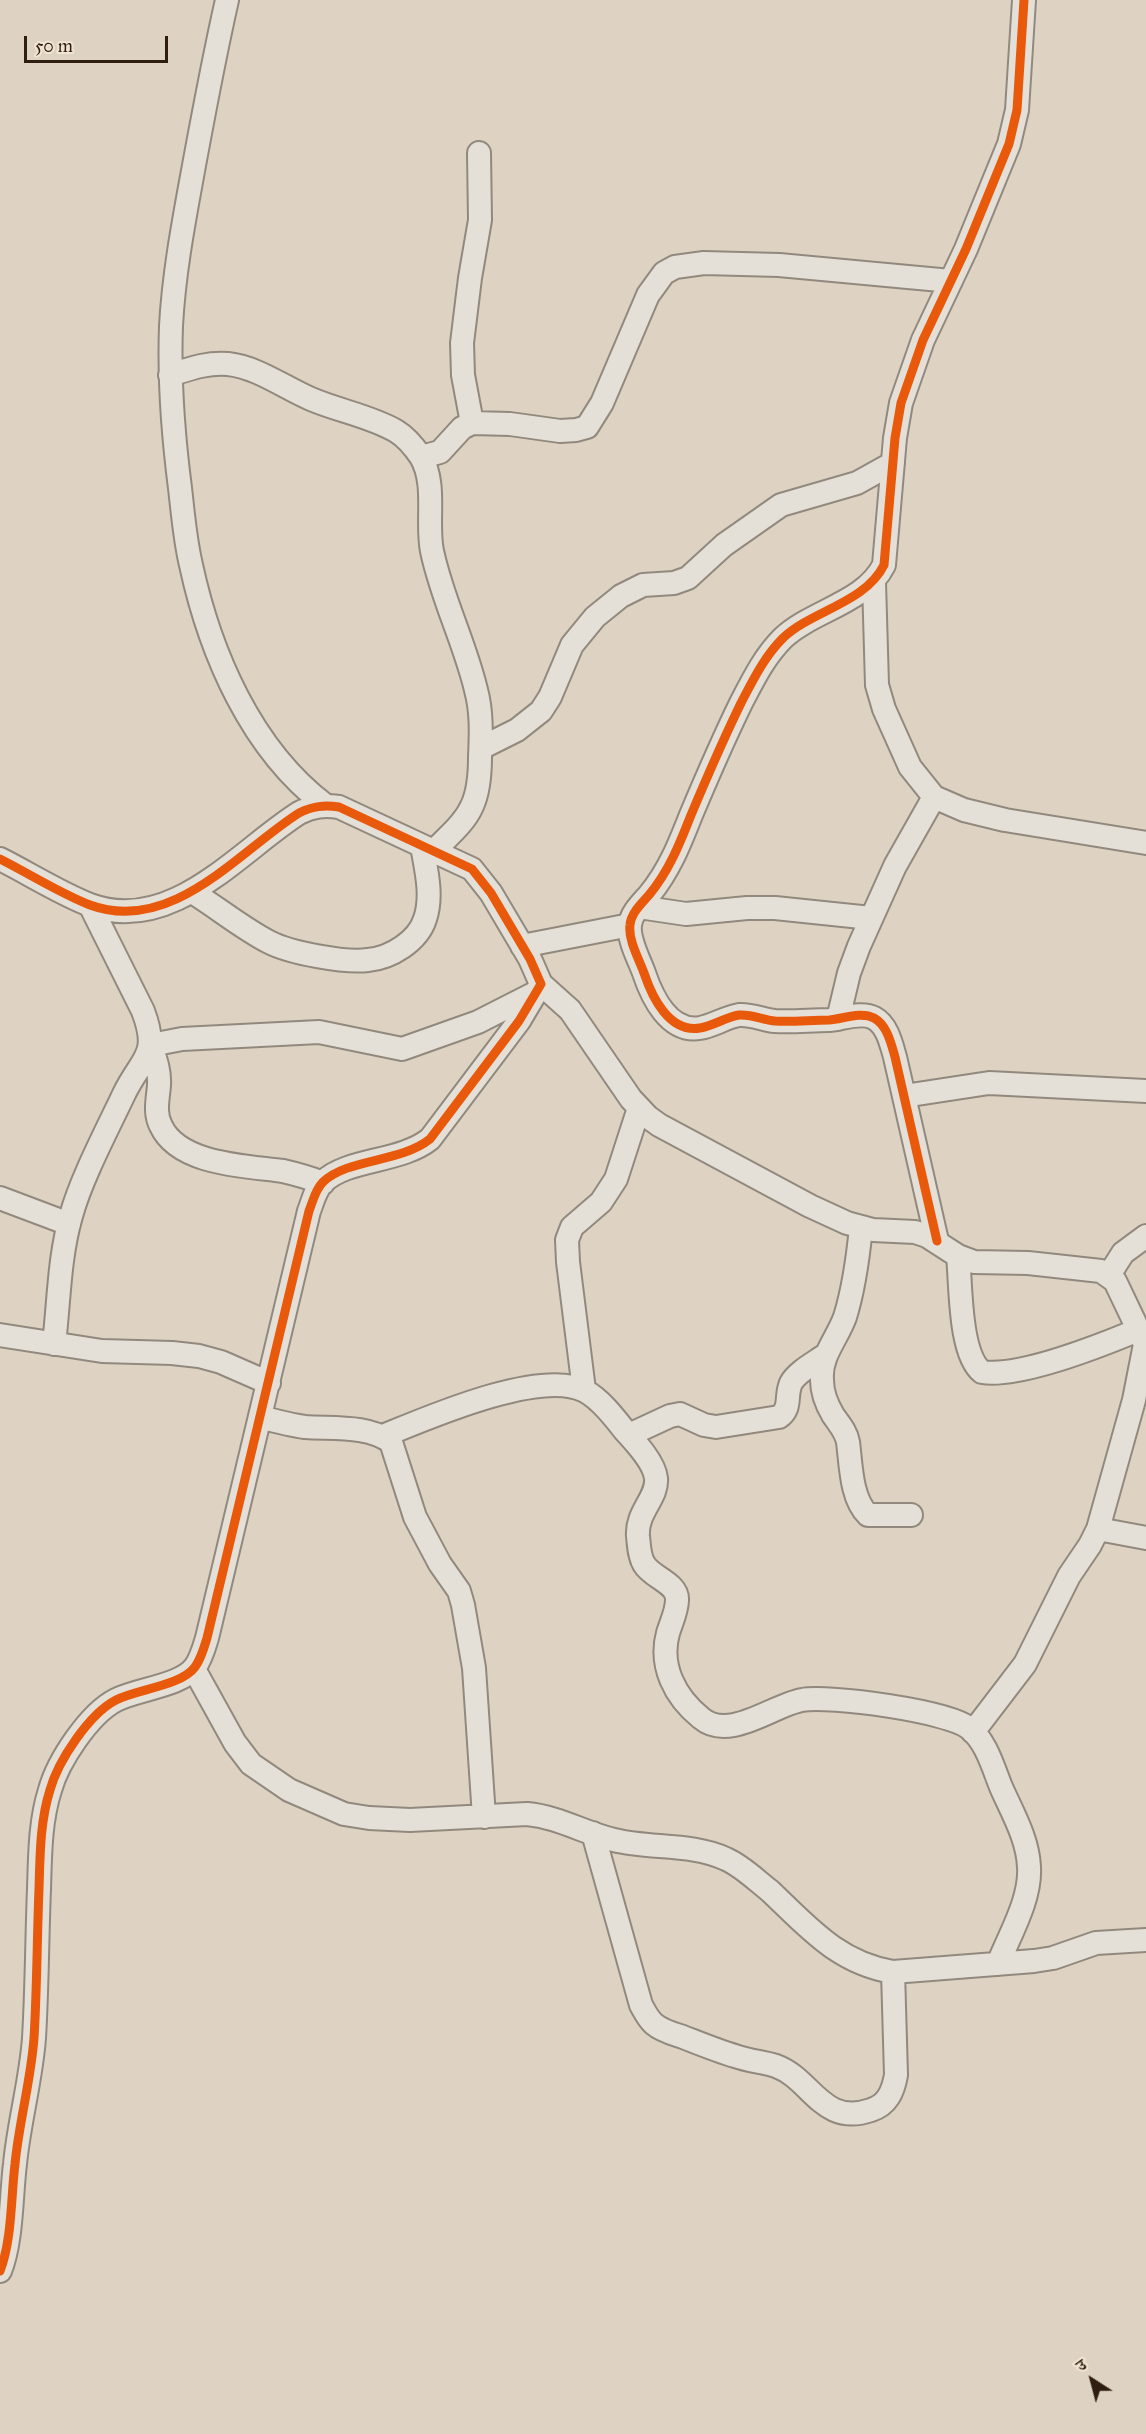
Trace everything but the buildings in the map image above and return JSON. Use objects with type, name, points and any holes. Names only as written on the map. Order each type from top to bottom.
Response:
[{"type":"street","points":[[227,0],[180,245],[173,300],[170,375],[173,426],[187,541],[193,573],[213,642],[247,713],[275,757],[303,788],[325,805]]},
{"type":"street","points":[[937,1241],[889,1037],[878,1020],[871,1016],[858,1015],[838,1019],[772,1021],[750,1015],[737,1016],[701,1028],[689,1029],[667,1016],[648,986],[631,935],[634,916],[668,868],[716,753],[764,661],[798,626],[874,582],[884,565],[898,422],[907,385],[923,340],[1003,162],[1017,110],[1024,0]]},
{"type":"street","points":[[472,423],[463,375],[462,343],[480,220],[479,153]]},
{"type":"street","points":[[421,457],[440,452],[462,428],[472,423],[534,426],[560,431],[576,430],[587,426],[596,416],[648,295],[664,273],[675,267],[704,263],[779,265],[951,281]]},
{"type":"street","points":[[170,375],[204,365],[229,364],[248,370],[314,400],[384,425],[399,433],[421,457],[426,469],[431,548],[438,577],[476,689],[482,721],[477,792],[472,807],[462,823],[428,848]]},
{"type":"street","points":[[481,748],[517,730],[541,711],[550,697],[572,645],[595,616],[621,596],[644,585],[674,583],[688,578],[724,545],[782,505],[857,483],[893,463]]},
{"type":"street","points":[[874,582],[874,659],[879,693],[892,730],[910,767],[934,797],[964,810],[1005,820],[1146,843]]},
{"type":"street","points":[[838,1019],[849,973],[871,918],[895,866],[934,797]]},
{"type":"street","points":[[0,859],[90,905],[128,912],[192,892],[288,820],[310,808],[325,805],[339,807],[472,869],[491,893],[538,973],[539,988],[519,1022],[430,1139],[414,1149],[334,1174],[316,1193],[309,1211],[207,1638],[194,1669],[183,1677],[117,1700],[104,1708],[90,1722],[60,1765],[50,1787],[45,1810],[39,1867],[32,2054],[18,2132],[5,2250],[0,2271]]},
{"type":"street","points":[[192,892],[271,943],[308,954],[367,961],[380,958],[405,945],[420,931],[425,920],[428,896],[428,848]]},
{"type":"street","points":[[90,905],[149,1026],[158,1068],[157,1114],[160,1126],[166,1135],[191,1153],[224,1163],[285,1172],[323,1183]]},
{"type":"street","points":[[522,946],[634,916],[775,908],[871,918]]},
{"type":"street","points":[[152,1045],[183,1039],[319,1032],[402,1049],[478,1022],[539,988]]},
{"type":"street","points":[[539,988],[570,1010],[639,1108],[659,1125],[810,1206],[861,1227],[915,1232],[937,1241],[958,1256],[974,1262],[1028,1263],[1089,1269],[1109,1275],[1120,1290],[1143,1340],[1134,1400],[1098,1529],[1069,1576],[1025,1664],[973,1732]]},
{"type":"street","points":[[54,1344],[64,1252],[69,1224],[79,1193],[124,1093],[152,1045]]},
{"type":"street","points":[[904,1096],[989,1083],[1146,1091]]},
{"type":"street","points":[[584,1390],[567,1240],[572,1227],[601,1202],[616,1179],[639,1108]]},
{"type":"street","points":[[0,1198],[69,1224]]},
{"type":"street","points":[[629,1435],[670,1416],[680,1414],[704,1425],[716,1426],[779,1417],[784,1413],[788,1405],[789,1387],[793,1380],[824,1356],[837,1336],[850,1298],[861,1227]]},
{"type":"street","points":[[1109,1275],[1123,1253],[1146,1236]]},
{"type":"street","points":[[958,1256],[965,1327],[974,1363],[982,1372],[999,1372],[1041,1364],[1099,1346],[1143,1340]]},
{"type":"street","points":[[0,1335],[102,1351],[200,1356],[221,1362],[269,1383]]},
{"type":"street","points":[[824,1356],[821,1380],[824,1394],[847,1438],[861,1509],[868,1515],[911,1515]]},
{"type":"street","points":[[383,1436],[453,1408],[502,1394],[557,1385],[584,1390],[594,1398],[629,1435],[650,1463],[656,1476],[656,1487],[638,1522],[640,1554],[644,1564],[654,1576],[671,1586],[676,1593],[677,1600],[667,1637],[666,1669],[670,1679],[690,1708],[700,1717],[708,1724],[735,1723],[760,1717],[790,1702],[820,1698],[931,1713],[958,1721],[973,1732],[986,1751],[1016,1820],[1029,1864],[1028,1886],[998,1964]]},
{"type":"street","points":[[260,1417],[285,1424],[339,1428],[383,1436],[391,1442],[415,1517],[459,1592],[463,1605],[474,1668],[484,1817]]},
{"type":"street","points":[[1098,1529],[1146,1539]]},
{"type":"street","points":[[194,1669],[235,1743],[251,1764],[289,1790],[344,1814],[369,1818],[410,1820],[542,1815],[611,1840],[692,1849],[726,1859],[757,1880],[799,1920],[839,1952],[873,1969],[893,1972],[998,1964],[1053,1958],[1096,1943],[1146,1940]]},
{"type":"street","points":[[593,1833],[641,2006],[647,2017],[655,2025],[669,2032],[737,2057],[778,2067],[830,2109],[844,2113],[862,2113],[878,2108],[894,2089],[896,2075],[893,1972]]},
{"type":"cycle path","points":[[937,1241],[895,1057],[882,1025],[874,1018],[863,1015],[829,1020],[788,1021],[739,1015],[700,1028],[679,1025],[663,1011],[652,992],[632,943],[630,925],[635,912],[656,886],[673,856],[728,731],[750,686],[776,645],[795,628],[852,597],[875,578],[884,565],[895,438],[901,403],[923,340],[966,249],[1009,144],[1017,110],[1024,0]]},
{"type":"cycle path","points":[[0,859],[90,905],[120,911],[149,909],[176,899],[203,885],[299,813],[319,807],[339,807],[472,869],[491,893],[530,959],[541,984],[519,1021],[430,1139],[418,1147],[334,1174],[318,1188],[309,1211],[201,1657],[195,1667],[180,1679],[125,1696],[95,1716],[67,1752],[54,1778],[44,1814],[41,1839],[34,2038],[17,2148],[7,2246],[0,2271]]}]
